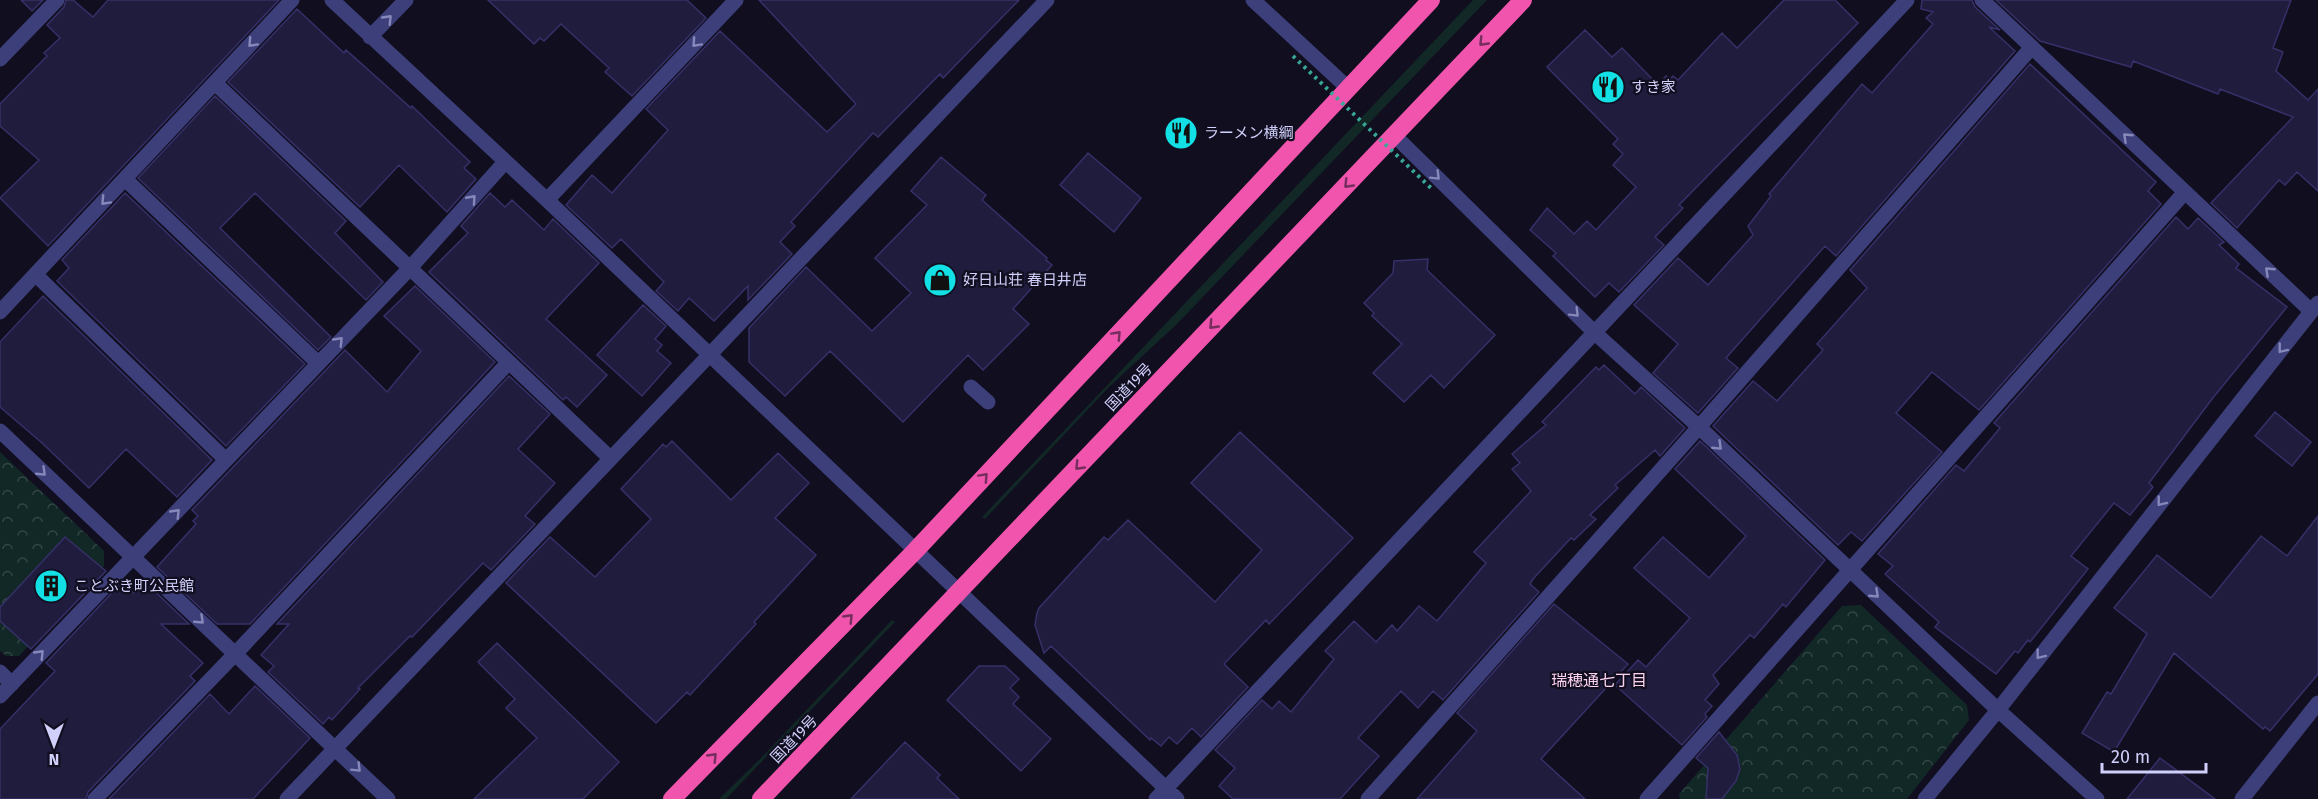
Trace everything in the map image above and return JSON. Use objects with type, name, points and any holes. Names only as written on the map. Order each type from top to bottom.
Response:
[{"type":"highway","points":[[672,799],[915,551],[1431,0]]},
{"type":"highway","name":"国道19号","points":[[761,799],[1523,0]]},
{"type":"street","points":[[0,59],[57,0]]},
{"type":"street","points":[[0,312],[292,0]]},
{"type":"street","points":[[332,0],[547,200],[959,592],[1166,796],[1907,0]]},
{"type":"street","points":[[370,37],[406,0]]},
{"type":"street","points":[[547,200],[736,0]]},
{"type":"street","points":[[287,799],[1047,0]]},
{"type":"street","points":[[1253,0],[1348,88]]},
{"type":"street","points":[[1925,799],[1998,710],[2314,307],[2185,192],[1982,0]]},
{"type":"street","points":[[1368,799],[1699,427],[2032,47]]},
{"type":"street","points":[[215,83],[610,458]]},
{"type":"street","points":[[1394,135],[1595,333],[1699,427],[1998,710],[2097,799]]},
{"type":"street","points":[[0,696],[410,268],[505,162]]},
{"type":"street","points":[[125,179],[318,363]]},
{"type":"street","points":[[1649,798],[2185,192]]},
{"type":"street","points":[[36,275],[226,460]]},
{"type":"street","points":[[95,799],[236,653],[509,362]]},
{"type":"street","points":[[970,387],[987,402]]},
{"type":"street","points":[[0,431],[133,559],[336,747],[388,799]]},
{"type":"street","points":[[0,672],[12,684]]},
{"type":"street","points":[[2242,799],[2318,703]]},
{"type":"path","points":[[1293,56],[1432,189]]},
{"type":"green space","points":[[1473,0],[1487,0],[1177,324],[1109,387],[985,519],[982,517]]},
{"type":"green space","points":[[0,452],[104,551],[104,566],[19,656],[6,656],[0,651]]},
{"type":"green space","points":[[1861,605],[1967,705],[1969,720],[1907,799],[1680,799],[1679,794],[1842,606]]},
{"type":"green space","points":[[892,620],[895,622],[726,799],[719,799],[762,757]]},
{"type":"building","points":[[21,0],[43,0],[32,11]]},
{"type":"building","points":[[66,0],[73,0],[93,17],[108,0],[279,0],[48,246],[0,198],[39,160],[0,126],[0,104],[47,56],[44,53],[60,38],[47,25],[64,7]]},
{"type":"building","points":[[488,0],[687,0],[706,18],[632,96],[605,72],[609,68],[561,24],[544,41],[540,38],[534,44]]},
{"type":"building","points":[[759,0],[1019,0],[943,78],[940,74],[878,137],[873,133],[791,222],[795,226],[780,242],[792,254],[748,300],[748,286],[714,321],[689,298],[678,311],[656,291],[664,282],[621,239],[612,248],[566,205],[592,175],[612,193],[668,130],[646,109],[720,31],[827,132],[856,104]]},
{"type":"building","points":[[1784,0],[1835,0],[1858,23],[1679,205],[1683,208],[1655,237],[1664,245],[1619,292],[1609,283],[1595,297],[1553,256],[1556,253],[1530,230],[1547,208],[1574,234],[1587,221],[1596,230],[1636,187],[1613,165],[1623,154],[1613,144],[1618,139],[1547,67],[1585,30],[1612,57],[1622,48],[1658,85],[1666,76],[1670,79],[1673,76],[1678,80],[1722,33],[1737,48]]},
{"type":"building","points":[[1922,0],[1972,0],[1975,7],[2000,30],[1989,27],[2015,51],[1836,256],[1825,246],[1726,358],[1738,368],[1698,413],[1653,373],[1678,344],[1634,305],[1678,258],[1708,285],[1753,235],[1748,226],[1771,196],[1769,194],[1862,84],[1872,93],[1933,24],[1926,18],[1933,12],[1921,9]]},
{"type":"building","points":[[1996,0],[2291,0],[2273,48],[2283,52],[2276,71],[2308,100],[2318,89],[2318,191],[2297,172],[2285,185],[2279,180],[2237,228],[2211,203],[2293,117],[2220,89],[2218,94],[2133,61],[2131,67],[2040,41]]},
{"type":"building","points":[[297,9],[344,53],[346,50],[411,108],[412,106],[470,162],[464,168],[476,179],[447,212],[399,165],[360,207],[228,82]]},
{"type":"building","points":[[2030,64],[2156,182],[2148,191],[2161,204],[1979,410],[1932,372],[1896,413],[1942,452],[1862,541],[1851,532],[1838,545],[1713,426],[1753,381],[1777,401],[1823,350],[1817,344],[1867,288],[1850,270]]},
{"type":"building","points":[[215,96],[346,221],[335,233],[383,282],[366,300],[255,193],[220,228],[331,337],[318,350],[138,178]]},
{"type":"building","points":[[1088,153],[1141,198],[1114,232],[1060,185]]},
{"type":"building","points":[[941,157],[986,195],[982,200],[1052,265],[1013,309],[1029,324],[983,370],[968,355],[903,422],[830,351],[785,396],[749,362],[749,328],[806,267],[872,331],[911,293],[875,258],[927,205],[911,191]]},
{"type":"building","points":[[125,193],[305,364],[226,446],[57,281],[69,268],[62,260]]},
{"type":"building","points":[[490,193],[505,207],[512,200],[544,230],[553,219],[599,263],[546,319],[607,375],[577,407],[566,397],[563,400],[429,272],[468,233],[461,226]]},
{"type":"building","points":[[2176,217],[2188,229],[2198,218],[2224,242],[2219,245],[2239,264],[2236,268],[2287,307],[2212,399],[2149,483],[2153,487],[2130,515],[2114,503],[2071,556],[2088,569],[2030,642],[2028,640],[2018,653],[2015,651],[1996,674],[1935,627],[1939,622],[1885,574],[1893,566],[1878,554],[1956,465],[1964,471],[2000,428],[1994,423]]},
{"type":"building","points":[[1428,259],[1427,270],[1495,335],[1444,388],[1431,375],[1404,402],[1373,373],[1402,344],[1372,316],[1374,313],[1364,303],[1393,273],[1394,261]]},
{"type":"building","points":[[415,286],[495,362],[250,624],[217,624],[157,567],[196,524],[193,521],[198,516],[192,510],[345,350],[387,392],[421,351],[384,316]]},
{"type":"building","points":[[43,296],[212,460],[177,497],[126,449],[89,488],[0,407],[0,342]]},
{"type":"building","points":[[643,305],[666,326],[655,339],[662,345],[657,351],[671,363],[642,396],[597,355]]},
{"type":"building","points":[[1604,365],[1635,394],[1641,387],[1685,428],[1660,456],[1655,450],[1615,485],[1618,488],[1590,515],[1596,519],[1574,540],[1571,538],[1533,579],[1530,584],[1539,592],[1443,700],[1433,691],[1418,708],[1401,691],[1358,738],[1379,756],[1340,799],[1233,799],[1219,786],[1235,768],[1215,750],[1262,700],[1272,709],[1279,701],[1291,712],[1334,659],[1325,651],[1354,621],[1376,642],[1392,625],[1397,631],[1419,606],[1437,621],[1486,563],[1474,552],[1531,491],[1512,469],[1520,463],[1512,454],[1546,425],[1542,422],[1596,367],[1599,370]]},
{"type":"building","points":[[509,376],[550,414],[518,449],[555,483],[525,516],[535,524],[491,570],[483,563],[412,637],[410,636],[358,688],[360,689],[332,720],[329,717],[323,724],[268,672],[274,666],[261,655],[289,624],[277,624]]},
{"type":"building","points":[[2275,412],[2311,442],[2292,466],[2255,436]]},
{"type":"building","points":[[1240,432],[1353,538],[1269,624],[1266,620],[1224,664],[1248,687],[1201,737],[1192,728],[1177,744],[1169,737],[1161,746],[1151,738],[1150,740],[1051,646],[1044,653],[1035,625],[1037,613],[1039,608],[1104,537],[1108,540],[1128,520],[1215,602],[1262,550],[1191,483]]},
{"type":"building","points":[[672,441],[731,500],[778,453],[809,483],[775,518],[816,555],[690,695],[687,692],[656,723],[506,583],[550,537],[595,577],[651,519],[621,489],[663,444],[666,447]]},
{"type":"building","points":[[1700,441],[1825,560],[1786,607],[1783,604],[1754,638],[1750,635],[1713,675],[1719,684],[1705,700],[1712,706],[1705,714],[1707,717],[1682,745],[1615,685],[1638,660],[1646,667],[1690,618],[1634,568],[1663,537],[1709,578],[1746,536],[1675,469]]},
{"type":"building","points":[[2318,516],[2318,674],[2270,731],[2265,727],[2263,729],[2174,653],[2114,752],[2082,733],[2107,692],[2111,694],[2147,634],[2114,608],[2157,555],[2211,598],[2261,536],[2287,556]]},
{"type":"building","name":"ことぶき町公民館","points":[[65,537],[106,571],[31,649],[0,621],[0,607]]},
{"type":"building","points":[[144,581],[189,624],[161,624],[203,663],[190,676],[195,681],[88,792],[86,799],[0,799],[0,729],[55,671],[46,663],[121,583],[134,593]]},
{"type":"building","points":[[1554,604],[1628,664],[1541,759],[1585,799],[1417,799],[1477,731],[1457,713]]},
{"type":"building","points":[[497,643],[619,762],[583,799],[474,799],[537,738],[506,708],[515,699],[478,662]]},
{"type":"building","points":[[979,666],[1005,666],[1019,679],[1010,688],[1019,697],[1013,704],[1051,739],[1021,771],[947,700]]},
{"type":"building","points":[[255,686],[310,738],[253,799],[109,799],[210,694],[229,714]]},
{"type":"building","points":[[1719,732],[1737,755],[1740,769],[1736,781],[1722,799],[1706,799],[1708,768],[1696,758]]},
{"type":"building","points":[[905,742],[940,775],[937,778],[959,799],[851,799]]},
{"type":"building","points":[[2160,758],[2215,799],[2127,799]]},
{"type":"place","name":"すき家","points":[[1608,87]]},
{"type":"place","name":"ラーメン横綱","points":[[1181,133]]},
{"type":"place","name":"好日山荘 春日井店","points":[[940,280]]},
{"type":"place","name":"ことぶき町公民館","points":[[51,586]]},
{"type":"district","name":"瑞穂通七丁目","points":[[1599,680]]}]
